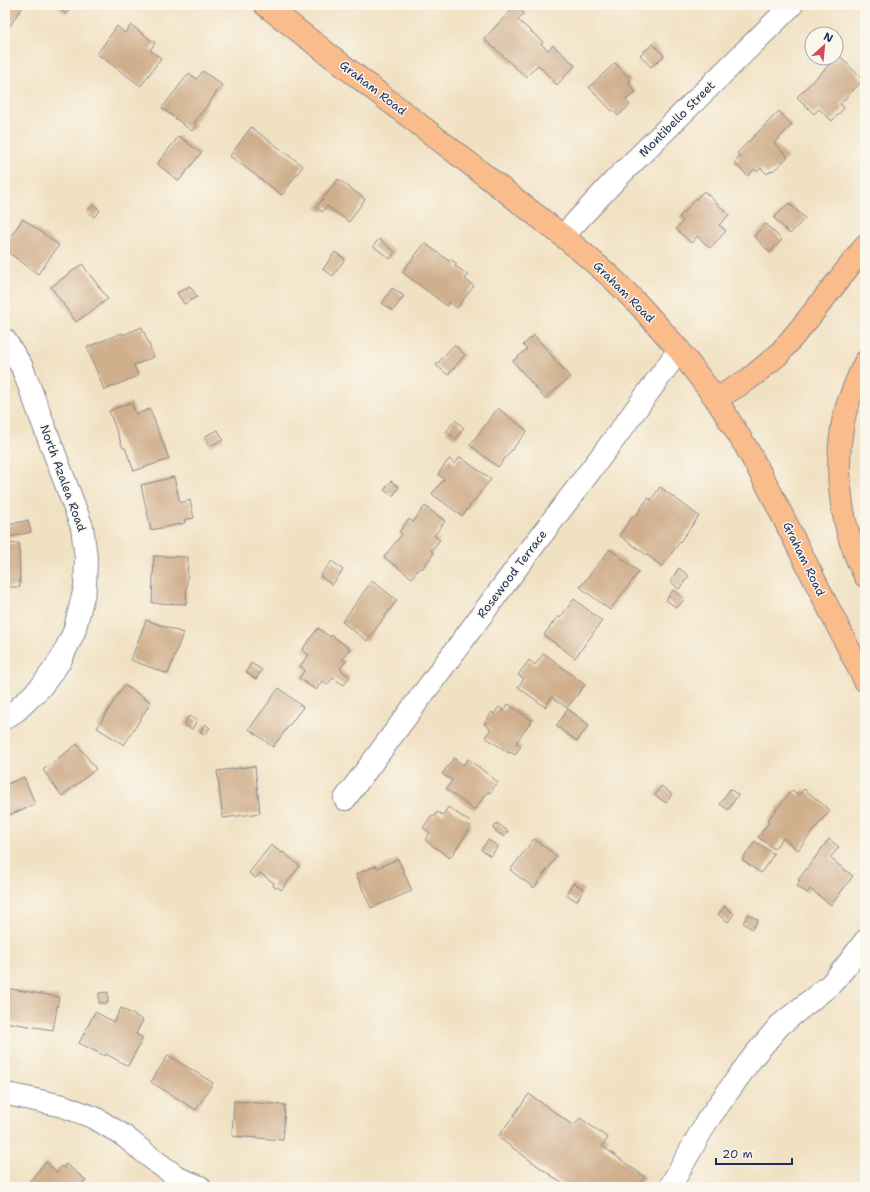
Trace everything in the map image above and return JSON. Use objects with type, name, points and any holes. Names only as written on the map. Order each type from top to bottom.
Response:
[{"type":"main road","name":"Graham Road","points":[[265,5],[564,236],[610,276],[636,302],[679,350],[716,399],[746,447],[768,487],[865,681]]},
{"type":"main road","points":[[716,399],[749,379],[778,355],[808,320],[865,246]]},
{"type":"main road","points":[[865,362],[852,391],[842,427],[838,464],[842,503],[848,534],[865,576]]},
{"type":"street","name":"Montibello Street","points":[[564,236],[615,180],[792,5]]},
{"type":"street","name":"North Azalea Road","points":[[5,340],[22,367],[77,512],[82,527],[86,558],[85,588],[74,632],[60,661],[41,687],[17,710],[5,718]]},
{"type":"street","name":"Rosewood Terrace","points":[[345,799],[679,350]]},
{"type":"street","points":[[670,1187],[707,1122],[752,1058],[780,1024],[831,984],[865,941]]},
{"type":"street","points":[[12,1095],[63,1106],[95,1118],[124,1136],[180,1179],[200,1187]]},
{"type":"building","points":[[5,5],[24,5],[5,33]]},
{"type":"building","points":[[73,5],[66,14],[56,6]]},
{"type":"building","points":[[515,6],[524,13],[518,20],[543,42],[541,44],[548,50],[553,45],[575,65],[557,85],[538,65],[526,77],[484,39]]},
{"type":"building","points":[[131,25],[155,43],[150,50],[161,58],[141,86],[97,54],[117,26],[125,33]]},
{"type":"building","points":[[653,44],[664,56],[651,67],[640,55]]},
{"type":"building","points":[[844,60],[863,80],[840,104],[844,108],[832,121],[819,109],[814,114],[797,97],[828,66],[844,66]]},
{"type":"building","points":[[615,63],[631,80],[628,83],[636,92],[626,100],[630,105],[618,116],[589,87]]},
{"type":"building","points":[[203,71],[222,85],[194,123],[196,125],[192,131],[162,108],[189,73],[197,79]]},
{"type":"building","points":[[779,111],[792,125],[774,143],[788,157],[773,171],[772,170],[767,174],[761,168],[757,172],[755,169],[748,176],[734,163],[740,157],[737,153]]},
{"type":"building","points":[[251,127],[303,166],[282,195],[230,156]]},
{"type":"building","points":[[179,136],[201,153],[179,181],[157,164]]},
{"type":"building","points":[[338,179],[365,199],[349,222],[327,206],[322,212],[316,208]]},
{"type":"building","points":[[704,191],[729,215],[719,225],[726,231],[710,248],[697,236],[691,243],[676,229],[683,221],[679,217]]},
{"type":"building","points":[[789,203],[805,218],[790,234],[774,218]]},
{"type":"building","points":[[94,204],[100,211],[94,217],[87,211]]},
{"type":"building","points":[[23,219],[59,245],[38,274],[5,250],[5,244]]},
{"type":"building","points":[[766,224],[782,240],[770,253],[754,236]]},
{"type":"building","points":[[379,239],[395,252],[390,259],[373,246]]},
{"type":"building","points":[[425,243],[449,261],[450,259],[457,264],[455,266],[468,275],[465,279],[474,286],[457,308],[449,302],[447,306],[402,272]]},
{"type":"building","points":[[335,252],[345,259],[333,276],[323,269]]},
{"type":"building","points":[[82,264],[108,299],[76,322],[51,287]]},
{"type":"building","points":[[190,286],[197,297],[184,304],[177,293]]},
{"type":"building","points":[[392,288],[404,296],[393,311],[382,303]]},
{"type":"building","points":[[142,327],[154,357],[134,365],[138,376],[104,390],[87,347]]},
{"type":"building","points":[[534,335],[570,377],[545,399],[513,361],[527,349],[523,345]]},
{"type":"building","points":[[454,345],[465,355],[448,375],[436,365]]},
{"type":"building","points":[[131,402],[136,414],[150,409],[169,459],[134,471],[125,448],[123,448],[109,411]]},
{"type":"building","points":[[498,408],[527,431],[498,467],[470,445]]},
{"type":"building","points":[[455,420],[464,428],[456,439],[446,432]]},
{"type":"building","points":[[218,430],[223,440],[210,446],[205,436]]},
{"type":"building","points":[[460,457],[491,479],[462,516],[432,494],[444,479],[438,474],[449,459],[455,464]]},
{"type":"building","points":[[174,477],[180,503],[190,500],[194,518],[184,520],[185,523],[151,530],[141,485]]},
{"type":"building","points":[[391,481],[399,487],[393,496],[384,490]]},
{"type":"building","points":[[660,487],[699,516],[662,566],[619,535],[633,516],[635,517],[648,498],[651,500]]},
{"type":"building","points":[[425,506],[445,521],[434,536],[440,540],[431,551],[434,553],[422,569],[420,567],[412,578],[384,557],[402,534],[399,532],[409,519],[413,522]]},
{"type":"building","points":[[28,520],[31,532],[5,538],[5,526]]},
{"type":"building","points":[[19,543],[20,587],[5,587],[5,544]]},
{"type":"building","points":[[610,549],[639,572],[610,610],[580,587]]},
{"type":"building","points":[[154,556],[188,557],[186,604],[152,603]]},
{"type":"building","points":[[332,561],[343,570],[332,585],[320,576]]},
{"type":"building","points":[[679,568],[689,576],[679,589],[670,581]]},
{"type":"building","points":[[372,581],[397,600],[367,641],[342,622]]},
{"type":"building","points":[[673,590],[684,599],[677,608],[666,600]]},
{"type":"building","points":[[574,599],[602,621],[575,658],[544,635],[558,616],[560,618]]},
{"type":"building","points":[[146,620],[183,633],[168,674],[131,660]]},
{"type":"building","points":[[318,628],[330,637],[331,635],[350,649],[342,659],[346,661],[340,669],[350,677],[344,685],[333,678],[327,685],[322,681],[316,690],[299,678],[305,670],[300,666],[309,655],[302,650]]},
{"type":"building","points":[[544,653],[585,685],[567,708],[552,697],[545,707],[518,687],[524,679],[518,675],[529,660],[535,665]]},
{"type":"building","points":[[251,663],[262,670],[256,679],[246,672]]},
{"type":"building","points":[[124,685],[151,702],[124,745],[97,728]]},
{"type":"building","points":[[279,688],[303,707],[273,747],[249,729]]},
{"type":"building","points":[[508,704],[532,720],[516,743],[521,746],[515,755],[510,752],[509,753],[485,737],[491,729],[484,724],[492,712],[494,714],[499,707],[504,711]]},
{"type":"building","points":[[568,709],[589,725],[577,741],[556,726]]},
{"type":"building","points":[[189,716],[197,720],[192,729],[184,725]]},
{"type":"building","points":[[205,724],[210,728],[205,735],[200,731]]},
{"type":"building","points":[[77,744],[96,769],[62,796],[43,770]]},
{"type":"building","points":[[454,758],[463,765],[468,759],[498,782],[474,810],[446,789],[452,780],[442,774]]},
{"type":"building","points":[[255,766],[260,813],[223,818],[217,771]]},
{"type":"building","points":[[24,777],[35,804],[5,817],[5,785]]},
{"type":"building","points":[[661,786],[672,794],[666,803],[655,795]]},
{"type":"building","points":[[730,789],[738,795],[728,810],[720,804]]},
{"type":"building","points":[[804,789],[830,810],[798,850],[783,838],[774,849],[758,837],[769,822],[767,821],[792,790],[799,795]]},
{"type":"building","points":[[448,807],[470,822],[468,824],[471,827],[450,858],[425,840],[430,833],[423,828],[431,816],[434,817],[437,812],[443,815]]},
{"type":"building","points":[[497,823],[508,831],[504,837],[493,829]]},
{"type":"building","points":[[534,839],[557,856],[534,888],[510,870]]},
{"type":"building","points":[[829,839],[839,847],[830,858],[853,876],[831,905],[810,889],[807,893],[797,886],[800,881],[798,880]]},
{"type":"building","points":[[488,840],[498,846],[491,856],[481,850]]},
{"type":"building","points":[[755,841],[774,854],[761,873],[742,860]]},
{"type":"building","points":[[271,845],[282,853],[283,852],[300,866],[281,890],[278,887],[276,888],[273,886],[274,883],[260,873],[256,878],[249,873]]},
{"type":"building","points":[[398,859],[412,891],[371,908],[356,874],[376,866],[377,868]]},
{"type":"building","points":[[573,883],[584,889],[577,901],[566,895]]},
{"type":"building","points":[[725,906],[734,914],[728,922],[718,914]]},
{"type":"building","points":[[748,914],[758,920],[752,929],[743,923]]},
{"type":"building","points":[[6,988],[59,997],[53,1030],[5,1022]]},
{"type":"building","points":[[108,992],[108,1003],[99,1003],[99,993]]},
{"type":"building","points":[[121,1008],[143,1020],[136,1034],[143,1038],[128,1066],[106,1054],[105,1056],[79,1043],[95,1012],[114,1022]]},
{"type":"building","points":[[168,1055],[213,1083],[196,1110],[151,1082]]},
{"type":"building","points":[[529,1094],[574,1126],[580,1118],[608,1138],[602,1146],[645,1177],[637,1187],[567,1187],[498,1137]]},
{"type":"building","points":[[234,1101],[285,1105],[283,1140],[232,1136]]},
{"type":"building","points":[[46,1162],[57,1172],[61,1166],[63,1168],[66,1164],[86,1180],[82,1184],[85,1187],[28,1187],[26,1185]]}]
